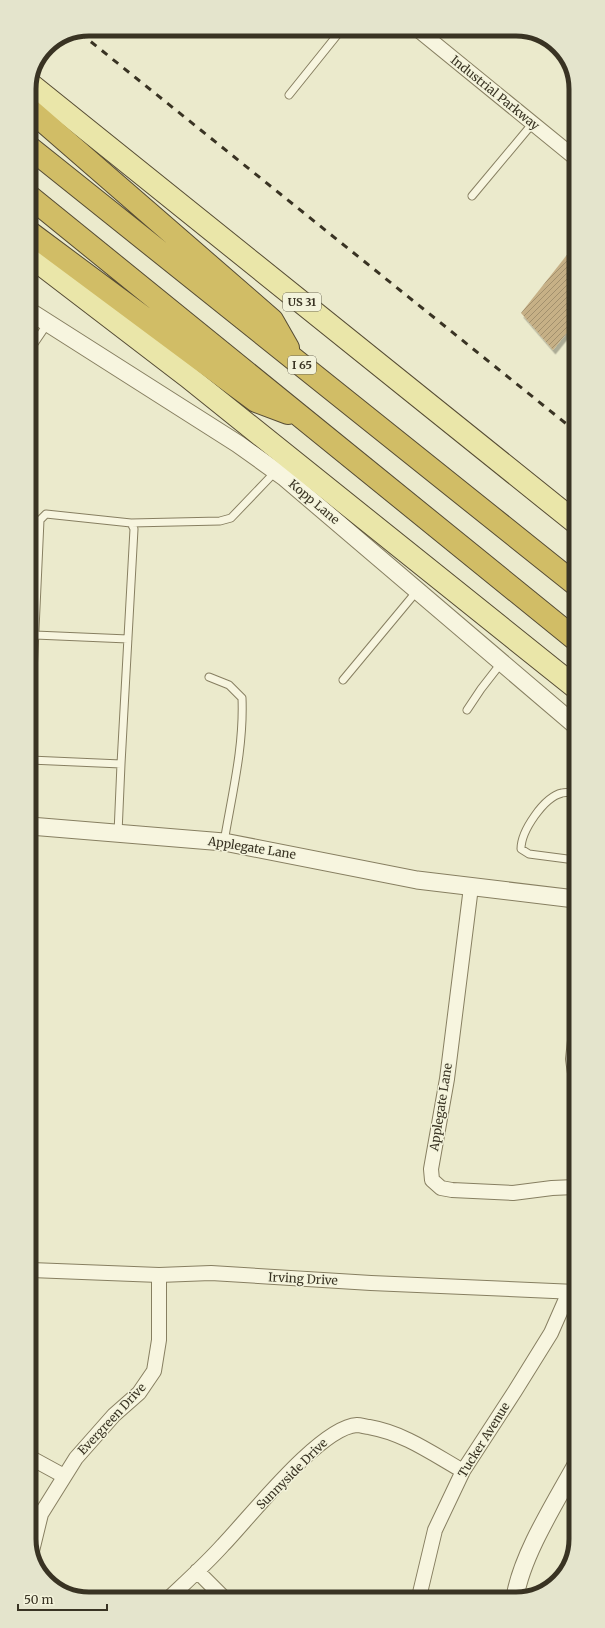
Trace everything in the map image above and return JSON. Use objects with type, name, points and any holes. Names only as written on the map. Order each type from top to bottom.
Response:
[{"type":"highway","points":[[36,115],[272,320],[295,360]]},
{"type":"highway","name":"I 65","points":[[36,153],[569,579]]},
{"type":"highway","points":[[36,202],[569,634]]},
{"type":"highway","points":[[36,237],[256,401],[305,419]]},
{"type":"main road","name":"US 31","points":[[36,89],[569,518]]},
{"type":"main road","points":[[36,260],[187,376],[569,682]]},
{"type":"street","name":"Industrial Parkway","points":[[426,36],[569,153]]},
{"type":"street","name":"Kopp Lane","points":[[36,315],[238,444],[276,471],[418,590],[569,720]]},
{"type":"street","name":"Applegate Lane","points":[[36,826],[224,842],[417,880],[569,898]]},
{"type":"street","name":"Applegate Lane","points":[[471,887],[447,1079],[431,1169],[432,1180],[440,1188],[452,1190],[513,1192],[569,1185]]},
{"type":"street","name":"Irving Drive","points":[[36,1270],[159,1275],[211,1273],[371,1283],[569,1292]]},
{"type":"street","name":"Evergreen Drive","points":[[36,1537],[41,1514],[76,1458],[114,1415],[139,1394],[154,1371],[159,1340],[159,1275]]},
{"type":"street","name":"Tucker Avenue","points":[[420,1592],[435,1530],[462,1471],[551,1333],[569,1298]]},
{"type":"street","name":"Sunnyside Drive","points":[[174,1592],[223,1546],[276,1486],[314,1449],[333,1434],[357,1425],[385,1430],[416,1443],[462,1471]]},
{"type":"street","points":[[36,1461],[64,1476]]},
{"type":"street","points":[[516,1592],[530,1551],[569,1478]]},
{"type":"street","points":[[197,1571],[218,1592]]},
{"type":"lane","points":[[288,95],[336,36]]},
{"type":"lane","points":[[472,196],[533,123]]},
{"type":"lane","points":[[36,342],[48,323]]},
{"type":"lane","points":[[36,612],[40,520],[46,514],[131,523],[220,521],[230,518],[276,471]]},
{"type":"lane","points":[[118,833],[134,529],[131,523]]},
{"type":"lane","points":[[343,680],[418,590]]},
{"type":"lane","points":[[36,635],[128,639]]},
{"type":"lane","points":[[467,710],[502,662]]},
{"type":"lane","points":[[209,677],[229,685],[242,698],[243,720],[237,777],[232,792],[224,842]]},
{"type":"lane","points":[[36,760],[121,764]]},
{"type":"lane","points":[[569,793],[562,793],[550,798],[538,810],[521,841],[522,849],[529,854],[569,859]]},
{"type":"building","points":[[569,252],[569,330],[553,350],[521,313]]},
{"type":"railway","points":[[84,36],[569,426]]}]
